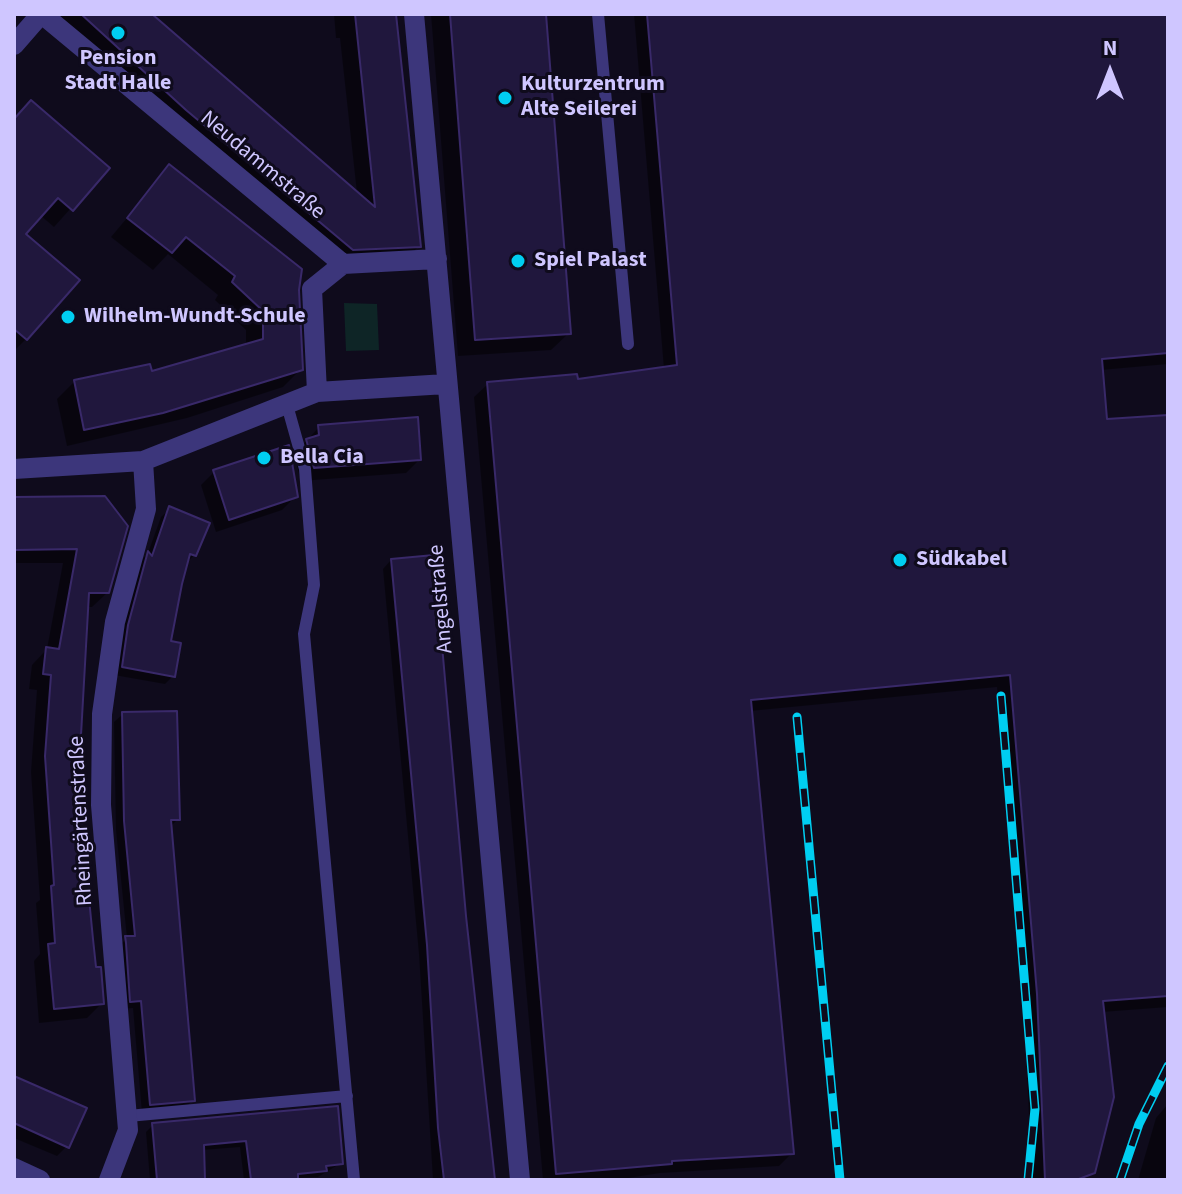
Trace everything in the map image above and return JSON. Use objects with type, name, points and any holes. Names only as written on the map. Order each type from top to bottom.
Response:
[{"type":"street","points":[[14,45],[42,14]]},
{"type":"street","name":"Neudammstraße","points":[[42,14],[343,264]]},
{"type":"street","name":"Angelstraße","points":[[414,14],[520,1180]]},
{"type":"street","points":[[317,392],[312,289],[343,264],[437,259]]},
{"type":"street","points":[[14,469],[143,461],[317,392],[446,384]]},
{"type":"street","name":"Rheingärtenstraße","points":[[109,1180],[128,1130],[128,1116],[101,805],[102,714],[115,622],[146,509],[143,461]]},
{"type":"street","points":[[14,1168],[40,1180]]},
{"type":"lane","points":[[598,14],[628,344]]},
{"type":"lane","points":[[287,405],[305,469],[314,585],[304,634],[354,1180]]},
{"type":"lane","points":[[128,1116],[347,1096]]},
{"type":"green space","points":[[344,303],[377,304],[379,350],[346,351]]},
{"type":"building","points":[[81,14],[152,14],[375,207],[355,14],[396,14],[421,247],[353,250],[186,110]]},
{"type":"building","points":[[450,14],[546,14],[571,334],[475,340]]},
{"type":"building","name":"Südkabel","points":[[647,14],[1168,14],[1168,353],[1102,359],[1107,419],[1168,415],[1168,996],[1103,1001],[1114,1097],[1095,1173],[1076,1180],[1045,1180],[1037,994],[1010,675],[751,700],[794,1154],[672,1161],[672,1164],[556,1174],[487,382],[577,374],[578,379],[677,365]]},
{"type":"building","points":[[31,100],[110,168],[73,211],[58,198],[26,234],[80,280],[27,340],[14,329],[14,119]]},
{"type":"building","points":[[169,164],[302,269],[299,290],[303,370],[163,413],[84,430],[74,380],[150,364],[152,371],[263,339],[263,311],[232,282],[235,276],[186,237],[172,253],[127,218]]},
{"type":"building","points":[[418,417],[421,460],[314,468],[306,439],[319,435],[318,425]]},
{"type":"building","points":[[289,445],[298,497],[229,520],[213,470]]},
{"type":"building","points":[[105,496],[128,526],[109,593],[89,593],[80,753],[80,807],[96,967],[101,967],[104,1004],[54,1009],[48,944],[55,943],[51,886],[54,885],[45,756],[51,675],[43,674],[46,647],[59,649],[77,549],[14,550],[14,497]]},
{"type":"building","points":[[169,506],[210,523],[196,556],[190,554],[182,584],[171,641],[181,643],[175,677],[122,667],[128,625],[148,551],[152,556]]},
{"type":"building","points":[[434,555],[466,916],[495,1180],[444,1180],[438,1128],[427,945],[391,559]]},
{"type":"building","points":[[177,711],[180,820],[171,820],[195,1101],[150,1105],[141,1001],[130,1002],[125,936],[135,936],[124,821],[122,712]]},
{"type":"building","points":[[14,1076],[87,1108],[69,1148],[14,1123]]},
{"type":"building","points":[[338,1106],[343,1164],[326,1166],[327,1171],[298,1174],[298,1180],[251,1180],[246,1141],[204,1145],[205,1180],[157,1180],[152,1123]]},
{"type":"railway","points":[[1001,696],[1035,1109],[1028,1180]]},
{"type":"railway","points":[[797,717],[840,1180]]},
{"type":"railway","points":[[1120,1180],[1139,1124],[1168,1066]]},
{"type":"place","name":"Pension Stadt Halle","points":[[118,33]]},
{"type":"place","name":"Kulturzentrum Alte Seilerei","points":[[505,98]]},
{"type":"place","name":"Spiel Palast","points":[[518,261]]},
{"type":"place","name":"Wilhelm-Wundt-Schule","points":[[68,317]]},
{"type":"place","name":"Bella Cia","points":[[264,458]]},
{"type":"place","name":"Südkabel","points":[[900,560]]}]
